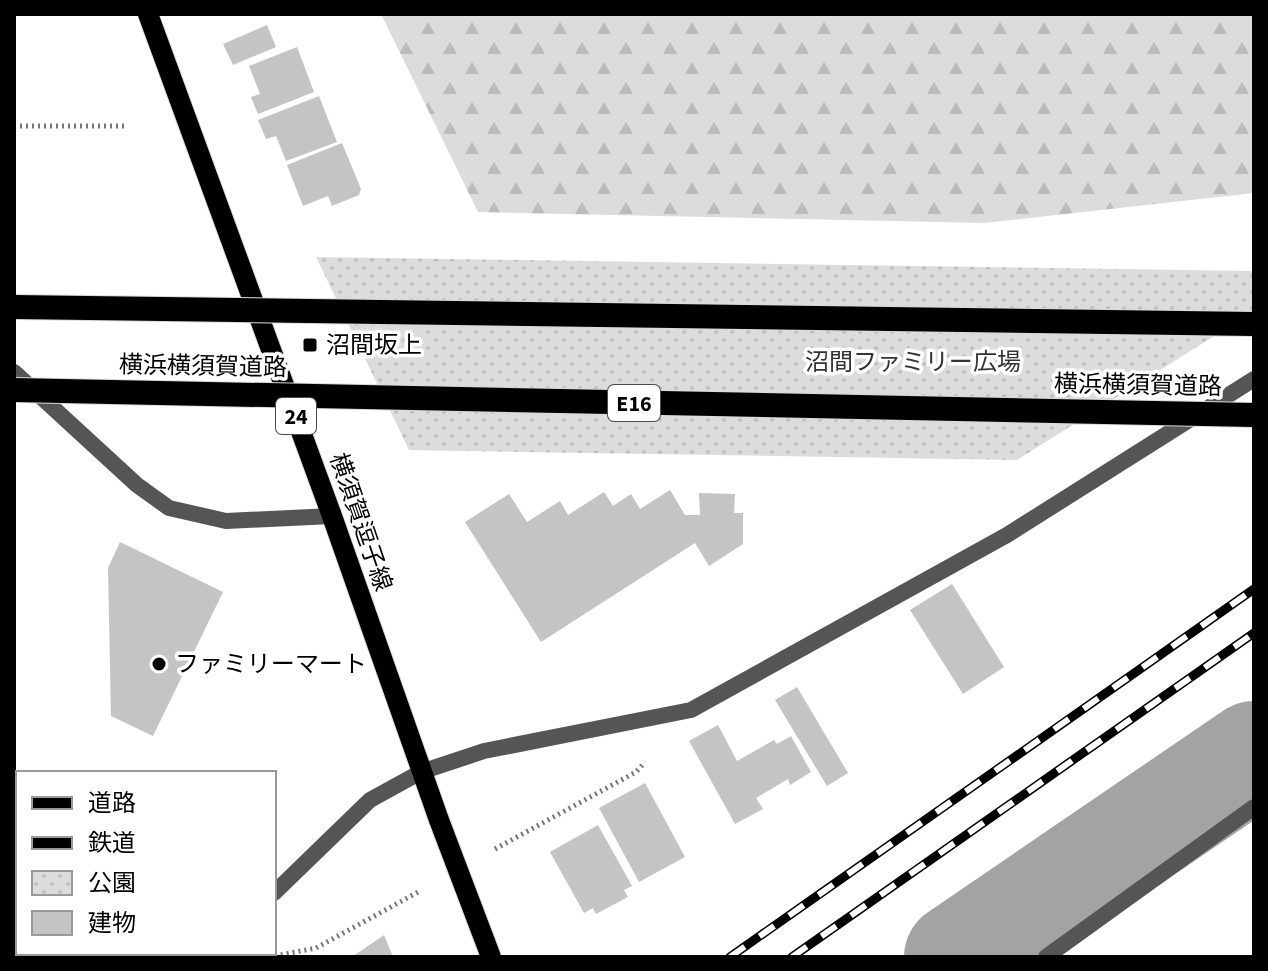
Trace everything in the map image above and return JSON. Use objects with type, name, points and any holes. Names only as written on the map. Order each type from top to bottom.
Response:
[{"type":"highway","points":[[14,307],[1254,324]]},
{"type":"highway","name":"横浜横須賀道路","points":[[14,390],[1254,415]]},
{"type":"main road","name":"横須賀逗子線","points":[[148,14],[332,516],[421,772],[491,957]]},
{"type":"street","points":[[14,372],[137,485],[169,508],[226,521],[332,516]]},
{"type":"street","points":[[276,891],[370,800],[421,772],[484,751],[691,710],[1007,535],[1254,379]]},
{"type":"street","points":[[1046,957],[1254,807]]},
{"type":"path","points":[[14,126],[127,126]]},
{"type":"green space","points":[[381,14],[1254,14],[1254,193],[985,223],[478,212]]},
{"type":"green space","name":"沼間ファミリー広場","points":[[316,257],[1254,271],[1254,311],[1017,460],[409,450]]},
{"type":"building","points":[[267,25],[276,47],[233,65],[223,44]]},
{"type":"building","points":[[297,47],[314,92],[258,114],[251,97],[260,94],[249,66]]},
{"type":"building","points":[[319,96],[337,142],[286,161],[276,136],[266,139],[258,120]]},
{"type":"building","points":[[342,143],[361,189],[359,195],[332,206],[328,196],[303,206],[287,165]]},
{"type":"building","points":[[670,490],[685,515],[700,515],[699,493],[735,494],[734,513],[743,513],[743,544],[709,566],[695,543],[541,642],[465,522],[509,494],[527,522],[560,501],[568,515],[604,492],[613,506],[631,494],[640,509]]},
{"type":"building","points":[[120,542],[223,592],[153,736],[111,716],[108,568]]},
{"type":"building","points":[[952,584],[1004,667],[963,694],[910,610]]},
{"type":"building","points":[[797,687],[848,773],[827,786],[775,700]]},
{"type":"building","points":[[718,725],[737,761],[774,740],[777,744],[791,736],[811,772],[790,785],[788,779],[756,798],[763,809],[735,824],[689,741]]},
{"type":"building","points":[[645,783],[685,857],[639,882],[599,808]]},
{"type":"building","points":[[16,798],[16,821],[14,819]]},
{"type":"building","points":[[598,825],[632,886],[624,890],[628,897],[596,914],[593,908],[584,913],[550,852]]},
{"type":"building","points":[[16,874],[16,922],[14,921]]},
{"type":"building","points":[[384,935],[393,957],[352,957]]},
{"type":"waterway","points":[[958,957],[1254,755]]},
{"type":"railway","points":[[730,957],[1254,589]]},
{"type":"railway","points":[[792,957],[1254,633]]},
{"type":"place","name":"沼間坂上","points":[[310,345]]},
{"type":"place","name":"ファミリーマート","points":[[159,664]]}]
